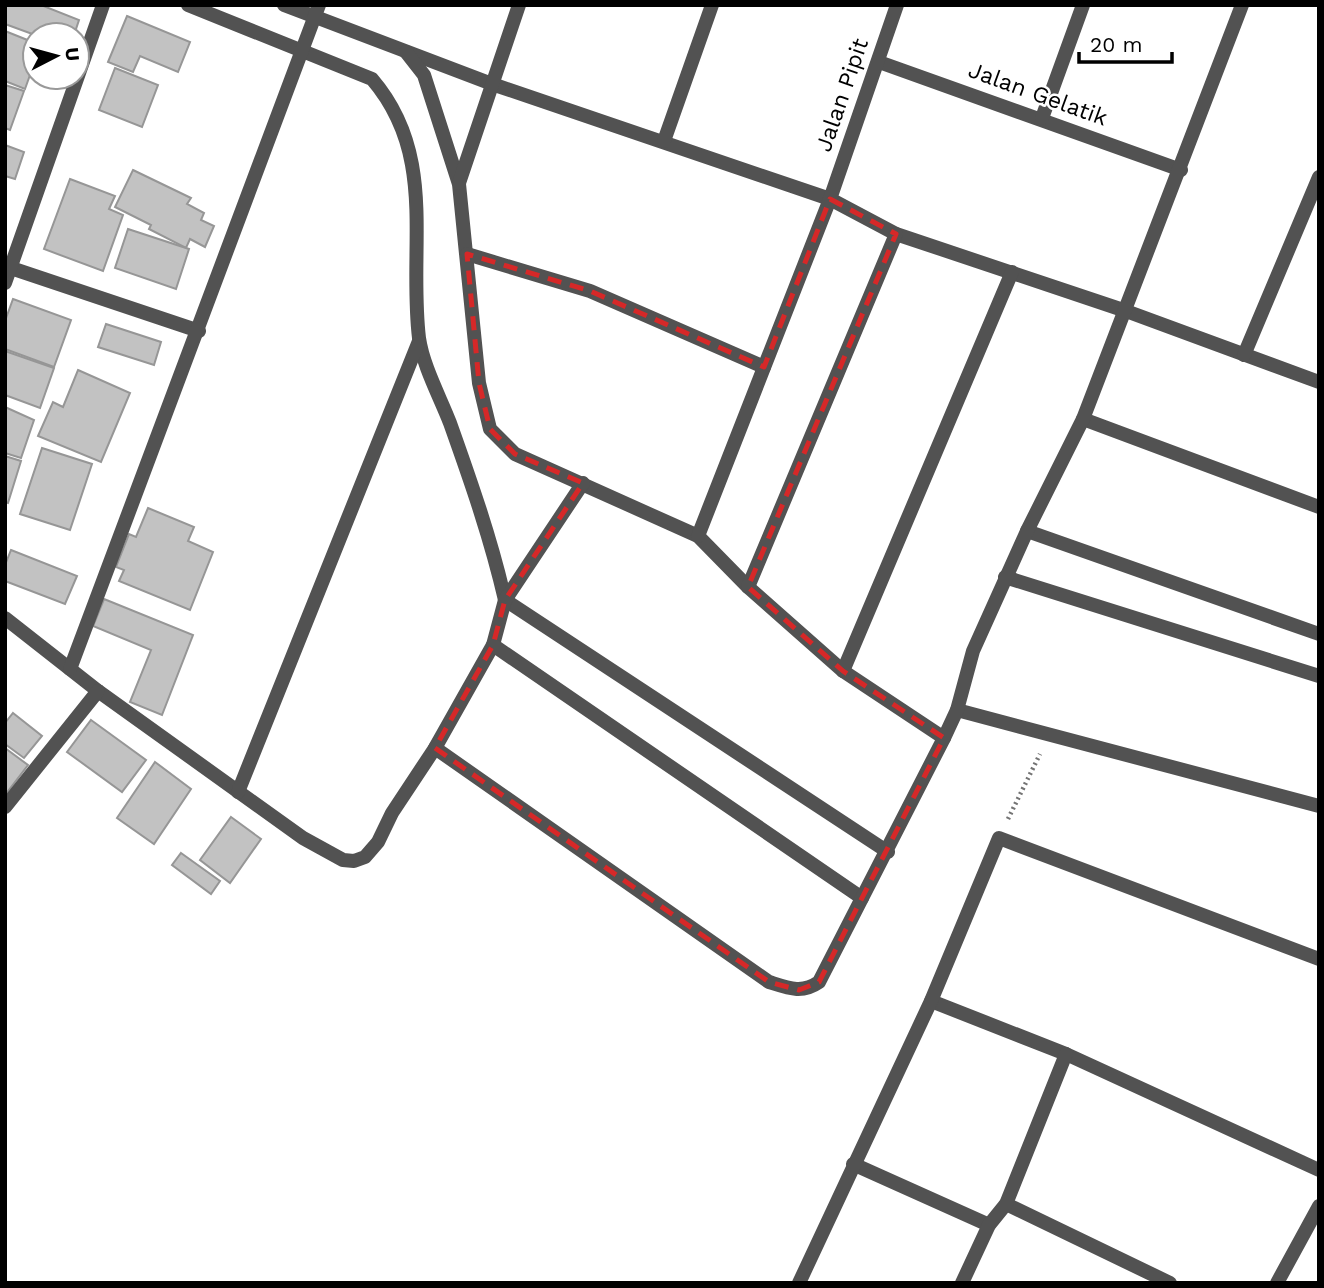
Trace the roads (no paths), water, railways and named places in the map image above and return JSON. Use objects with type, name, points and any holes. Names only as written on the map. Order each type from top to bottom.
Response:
[{"type":"street","points":[[5,283],[8,267],[103,5]]},
{"type":"street","points":[[188,5],[372,79],[389,98],[404,126],[414,159],[419,341],[491,542],[505,600],[888,852]]},
{"type":"street","points":[[284,5],[317,11],[404,50],[492,84],[830,200],[896,234],[1126,311],[1319,382]]},
{"type":"street","points":[[459,184],[519,5]]},
{"type":"street","points":[[664,141],[712,5]]},
{"type":"street","name":"Jalan Pipit","points":[[698,536],[830,200],[897,5]]},
{"type":"street","points":[[1042,118],[1083,5]]},
{"type":"street","points":[[435,748],[769,982],[799,990],[808,989],[820,982],[944,738],[957,710],[973,651],[1027,531],[1083,419],[1181,170],[1242,5]]},
{"type":"street","points":[[70,668],[199,331],[317,11]]},
{"type":"street","points":[[404,50],[424,75],[459,184],[479,383],[490,429],[514,454],[698,536],[748,586],[843,671],[944,738]]},
{"type":"street","name":"Jalan Gelatik","points":[[879,62],[1042,118],[1181,170]]},
{"type":"street","points":[[1244,355],[1319,177]]},
{"type":"street","points":[[748,586],[896,234]]},
{"type":"street","points":[[467,254],[590,291],[764,367]]},
{"type":"street","points":[[8,267],[199,331]]},
{"type":"street","points":[[843,671],[1012,272]]},
{"type":"street","points":[[239,792],[419,341]]},
{"type":"street","points":[[1083,419],[1319,507]]},
{"type":"street","points":[[5,618],[99,691],[303,838],[343,860],[354,860],[365,857],[378,842],[392,813],[435,748],[493,645],[505,600],[583,483]]},
{"type":"street","points":[[1027,531],[1319,634]]},
{"type":"street","points":[[1005,578],[1319,677]]},
{"type":"street","points":[[493,645],[862,898]]},
{"type":"street","points":[[5,807],[99,691]]},
{"type":"street","points":[[957,710],[1319,806]]},
{"type":"street","points":[[799,1283],[931,1001],[999,838],[1319,959]]},
{"type":"street","points":[[931,1001],[1066,1054],[1319,1170]]},
{"type":"street","points":[[962,1283],[989,1225],[1006,1204],[1066,1054]]},
{"type":"street","points":[[853,1164],[989,1225]]},
{"type":"street","points":[[1006,1204],[1170,1283]]},
{"type":"street","points":[[1277,1283],[1319,1206]]}]
